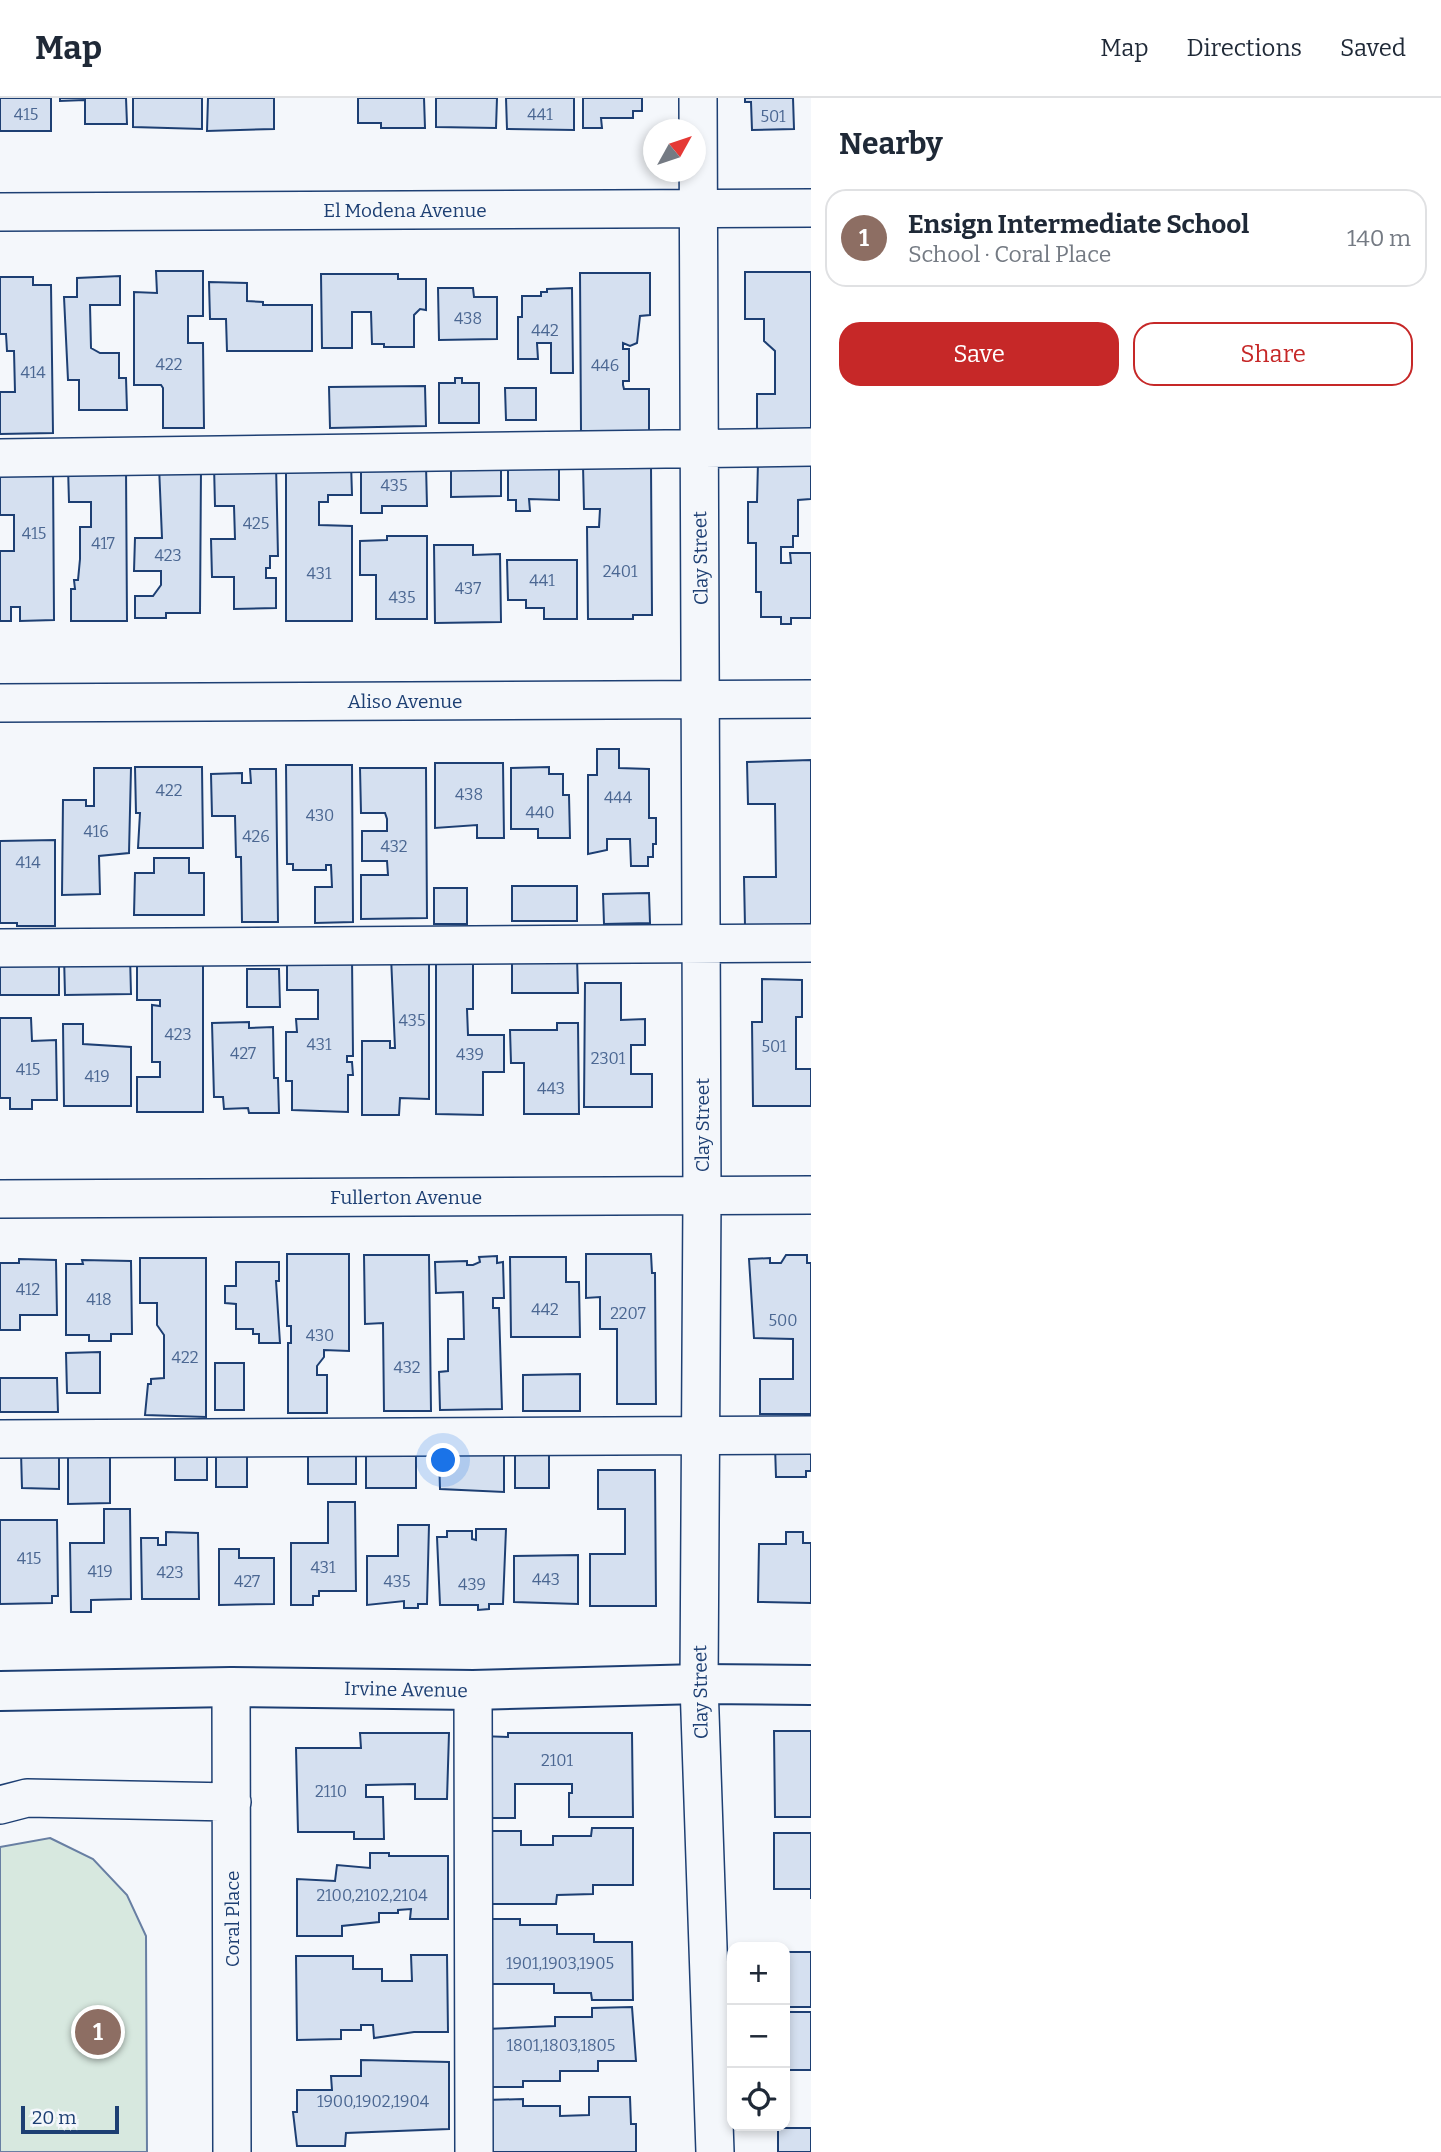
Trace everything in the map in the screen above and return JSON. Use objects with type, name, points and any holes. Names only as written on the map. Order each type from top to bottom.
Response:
[{"type":"main road","name":"Irvine Avenue","points":[[0,1691],[231,1687],[472,1690],[699,1684],[811,1685]]},
{"type":"street","name":"Clay Street","points":[[698,98],[702,1196],[699,1684],[715,2152]]},
{"type":"street","name":"El Modena Avenue","points":[[0,212],[811,208]]},
{"type":"street","points":[[0,458],[811,447]]},
{"type":"street","name":"Aliso Avenue","points":[[0,703],[811,699]]},
{"type":"street","points":[[0,948],[811,943]]},
{"type":"street","name":"Fullerton Avenue","points":[[0,1199],[811,1195]]},
{"type":"street","points":[[0,1439],[811,1436]]},
{"type":"street","name":"Coral Place","points":[[231,1687],[232,2152]]},
{"type":"street","points":[[472,1690],[474,2152]]},
{"type":"street","points":[[0,1805],[27,1798],[232,1802]]},
{"type":"shaded area","points":[[50,1838],[93,1859],[127,1895],[146,1936],[147,2152],[0,2152],[0,1847]]},
{"type":"building","points":[[0,98],[51,98],[51,131],[0,131]]},
{"type":"building","points":[[60,98],[126,98],[127,124],[85,124],[85,100],[60,101]]},
{"type":"building","points":[[133,98],[202,98],[202,129],[133,127]]},
{"type":"building","points":[[208,98],[274,98],[274,129],[207,131]]},
{"type":"building","points":[[358,98],[424,98],[425,128],[381,128],[381,123],[358,123]]},
{"type":"building","points":[[436,98],[497,98],[496,128],[436,127]]},
{"type":"building","points":[[506,98],[574,98],[574,130],[507,129]]},
{"type":"building","points":[[583,98],[642,98],[642,111],[633,111],[633,118],[601,118],[602,128],[583,128]]},
{"type":"building","points":[[745,98],[793,98],[794,129],[752,130],[751,102],[745,102]]},
{"type":"building","points":[[156,271],[203,271],[203,316],[188,316],[188,343],[203,343],[204,428],[163,428],[161,385],[134,385],[134,292],[157,293]]},
{"type":"building","points":[[745,272],[811,272],[811,429],[757,429],[757,394],[775,394],[775,351],[764,341],[764,319],[745,319]]},
{"type":"building","points":[[580,273],[650,273],[650,315],[640,316],[637,343],[630,346],[623,343],[623,349],[629,349],[629,381],[623,381],[624,389],[649,389],[649,431],[581,431]]},
{"type":"building","points":[[321,274],[398,274],[398,279],[426,279],[426,310],[420,309],[414,315],[414,347],[384,347],[384,344],[372,344],[371,312],[352,312],[352,348],[322,348]]},
{"type":"building","points":[[120,276],[120,305],[90,305],[91,348],[100,353],[119,353],[119,378],[126,378],[127,410],[79,410],[79,380],[68,380],[64,297],[77,297],[77,278]]},
{"type":"building","points":[[0,277],[33,277],[33,285],[51,285],[53,433],[0,434],[0,392],[15,392],[14,351],[7,351],[6,334],[0,334]]},
{"type":"building","points":[[209,282],[247,283],[247,301],[263,302],[263,305],[312,305],[312,351],[227,351],[226,319],[210,319]]},
{"type":"building","points":[[438,288],[473,288],[474,297],[497,297],[497,339],[439,340]]},
{"type":"building","points":[[572,288],[573,373],[551,373],[551,343],[537,343],[538,359],[518,359],[518,317],[522,317],[522,296],[541,296],[541,292],[547,292],[547,289]]},
{"type":"building","points":[[455,378],[462,378],[462,383],[479,383],[479,423],[439,423],[439,383],[455,383]]},
{"type":"building","points":[[425,386],[426,426],[330,428],[329,387]]},
{"type":"building","points":[[505,388],[536,388],[536,420],[506,420]]},
{"type":"building","points":[[758,462],[811,463],[811,499],[798,500],[798,536],[793,536],[793,547],[781,547],[781,563],[791,563],[790,553],[811,553],[811,618],[791,618],[791,624],[781,624],[781,617],[761,617],[761,592],[756,592],[756,543],[748,543],[748,502],[757,502]]},
{"type":"building","points":[[286,463],[351,463],[352,495],[328,495],[328,502],[319,502],[319,525],[352,526],[352,621],[286,621]]},
{"type":"building","points":[[276,464],[278,556],[270,556],[270,568],[266,568],[266,578],[276,578],[276,608],[234,609],[234,577],[212,577],[211,539],[235,539],[234,506],[215,506],[214,465]]},
{"type":"building","points":[[501,464],[501,496],[451,497],[451,465]]},
{"type":"building","points":[[508,464],[559,464],[559,500],[529,499],[530,511],[516,511],[516,500],[508,500]]},
{"type":"building","points":[[361,465],[426,465],[427,506],[382,506],[382,513],[361,513]]},
{"type":"building","points":[[583,465],[651,465],[652,615],[633,615],[633,619],[588,619],[587,527],[599,527],[600,509],[584,509]]},
{"type":"building","points":[[159,466],[201,467],[200,613],[166,613],[166,618],[135,618],[135,596],[153,596],[161,585],[161,571],[134,571],[135,538],[162,538]]},
{"type":"building","points":[[0,467],[53,467],[54,620],[20,621],[20,607],[11,607],[11,621],[0,621],[0,551],[14,551],[14,515],[0,515]]},
{"type":"building","points":[[68,467],[126,467],[127,621],[71,621],[71,589],[75,589],[74,580],[78,580],[80,527],[91,527],[91,502],[69,502]]},
{"type":"building","points":[[387,536],[427,536],[427,619],[376,619],[376,575],[360,575],[360,541],[387,540]]},
{"type":"building","points":[[434,545],[473,545],[473,555],[500,554],[501,622],[435,623]]},
{"type":"building","points":[[507,560],[577,560],[577,619],[544,619],[544,608],[526,608],[526,600],[508,600]]},
{"type":"building","points":[[597,749],[619,749],[619,768],[649,769],[649,818],[656,818],[656,844],[653,844],[653,857],[648,857],[648,866],[631,866],[630,839],[607,839],[607,850],[588,854],[588,775],[597,775]]},
{"type":"building","points":[[811,760],[811,925],[745,926],[744,877],[776,877],[775,804],[748,804],[747,762]]},
{"type":"building","points":[[435,763],[503,763],[504,838],[477,838],[477,825],[435,828]]},
{"type":"building","points":[[286,765],[352,765],[353,922],[315,923],[315,887],[332,887],[331,865],[326,865],[326,870],[293,870],[293,864],[287,864]]},
{"type":"building","points":[[135,767],[202,767],[203,848],[138,848],[140,813],[136,813]]},
{"type":"building","points":[[549,767],[549,774],[563,774],[563,795],[569,795],[570,838],[538,838],[538,829],[511,829],[511,768]]},
{"type":"building","points":[[94,768],[131,768],[129,853],[99,856],[100,894],[62,895],[63,800],[86,800],[86,806],[94,806]]},
{"type":"building","points":[[360,768],[426,768],[427,918],[361,919],[361,875],[388,875],[387,861],[362,861],[362,831],[387,831],[387,819],[385,813],[361,813]]},
{"type":"building","points":[[250,769],[276,769],[278,922],[242,922],[241,857],[236,857],[235,816],[212,816],[211,774],[242,773],[242,783],[251,783]]},
{"type":"building","points":[[55,840],[55,926],[0,923],[0,841]]},
{"type":"building","points":[[154,858],[189,858],[189,873],[204,873],[204,915],[134,915],[135,873],[154,873]]},
{"type":"building","points":[[512,886],[577,886],[577,921],[512,921]]},
{"type":"building","points":[[434,888],[467,888],[467,924],[434,924]]},
{"type":"building","points":[[649,893],[650,923],[604,924],[603,894]]},
{"type":"building","points":[[130,955],[131,994],[65,995],[64,956]]},
{"type":"building","points":[[391,956],[429,956],[429,1099],[400,1098],[399,1115],[362,1115],[362,1041],[390,1041],[390,1048],[395,1048]]},
{"type":"building","points":[[0,957],[59,957],[59,995],[0,995]]},
{"type":"building","points":[[137,957],[203,957],[203,1112],[137,1112],[137,1077],[160,1077],[160,1062],[152,1062],[152,1005],[160,1006],[160,1000],[137,1000]]},
{"type":"building","points":[[287,957],[352,957],[353,1056],[347,1056],[347,1062],[352,1062],[353,1075],[348,1075],[348,1112],[292,1110],[292,1081],[286,1081],[286,1032],[297,1032],[296,1019],[318,1019],[318,990],[287,990]]},
{"type":"building","points":[[436,957],[473,957],[473,1009],[467,1009],[468,1035],[504,1035],[504,1072],[483,1072],[483,1115],[436,1114]]},
{"type":"building","points":[[512,957],[577,957],[578,993],[512,993]]},
{"type":"building","points":[[247,969],[279,969],[280,1007],[247,1007]]},
{"type":"building","points":[[762,979],[802,980],[802,1017],[796,1017],[796,1069],[811,1069],[811,1106],[753,1106],[752,1022],[762,1022]]},
{"type":"building","points":[[585,983],[621,983],[621,1020],[645,1019],[645,1045],[631,1045],[631,1074],[652,1074],[652,1107],[584,1107]]},
{"type":"building","points":[[0,1018],[31,1018],[32,1041],[56,1040],[57,1100],[32,1100],[32,1109],[10,1109],[10,1098],[0,1098]]},
{"type":"building","points":[[249,1022],[249,1028],[273,1027],[274,1078],[278,1078],[279,1113],[249,1113],[248,1108],[224,1109],[223,1097],[214,1097],[212,1023]]},
{"type":"building","points":[[557,1023],[578,1023],[579,1114],[524,1114],[524,1063],[511,1063],[510,1030],[557,1030]]},
{"type":"building","points":[[63,1024],[83,1024],[83,1044],[131,1047],[131,1106],[64,1106]]},
{"type":"building","points":[[287,1254],[349,1254],[349,1351],[324,1350],[324,1357],[317,1366],[317,1375],[327,1375],[327,1413],[288,1413],[288,1343],[291,1343],[291,1326],[287,1326]]},
{"type":"building","points":[[586,1254],[651,1254],[652,1273],[655,1273],[656,1404],[617,1404],[617,1329],[600,1329],[600,1297],[586,1298]]},
{"type":"building","points":[[364,1255],[429,1255],[431,1411],[384,1411],[383,1323],[365,1324]]},
{"type":"building","points":[[786,1255],[807,1255],[807,1263],[811,1263],[811,1414],[760,1414],[760,1379],[793,1379],[793,1339],[754,1338],[749,1259],[770,1258],[770,1263],[781,1263]]},
{"type":"building","points":[[497,1256],[497,1263],[503,1262],[504,1298],[493,1298],[493,1308],[499,1308],[502,1409],[440,1410],[439,1372],[448,1371],[448,1339],[464,1339],[463,1292],[436,1293],[435,1262],[467,1261],[467,1265],[473,1265],[480,1262],[479,1257]]},
{"type":"building","points":[[510,1257],[566,1257],[566,1282],[579,1282],[580,1337],[511,1337]]},
{"type":"building","points":[[140,1258],[206,1258],[206,1417],[145,1415],[148,1384],[151,1384],[151,1379],[164,1378],[164,1335],[157,1325],[157,1303],[140,1303]]},
{"type":"building","points":[[19,1259],[56,1260],[57,1315],[20,1315],[20,1330],[0,1330],[0,1263],[19,1263]]},
{"type":"building","points":[[82,1260],[131,1261],[132,1334],[111,1334],[111,1341],[89,1341],[89,1335],[66,1335],[66,1264],[83,1264]]},
{"type":"building","points":[[236,1262],[279,1262],[279,1281],[276,1281],[280,1343],[259,1343],[259,1334],[253,1334],[253,1329],[236,1329],[236,1304],[225,1303],[225,1286],[236,1286]]},
{"type":"building","points":[[100,1352],[100,1393],[67,1393],[66,1353]]},
{"type":"building","points":[[215,1363],[244,1363],[244,1410],[215,1410]]},
{"type":"building","points":[[580,1374],[580,1411],[523,1411],[523,1375]]},
{"type":"building","points":[[0,1378],[57,1378],[58,1412],[0,1412]]},
{"type":"building","points":[[775,1446],[811,1446],[811,1471],[806,1471],[806,1477],[776,1477]]},
{"type":"building","points":[[308,1447],[356,1447],[356,1484],[308,1484]]},
{"type":"building","points":[[175,1448],[207,1448],[207,1480],[175,1480]]},
{"type":"building","points":[[504,1450],[504,1492],[440,1489],[439,1455]]},
{"type":"building","points":[[21,1452],[59,1452],[59,1489],[22,1488]]},
{"type":"building","points":[[68,1452],[110,1452],[110,1503],[68,1504]]},
{"type":"building","points":[[366,1455],[416,1455],[416,1488],[366,1488]]},
{"type":"building","points":[[515,1455],[549,1455],[549,1488],[515,1488]]},
{"type":"building","points":[[216,1456],[247,1456],[247,1487],[216,1487]]},
{"type":"building","points":[[598,1470],[655,1470],[656,1606],[590,1606],[590,1554],[625,1554],[625,1509],[598,1509]]},
{"type":"building","points":[[328,1502],[355,1502],[356,1591],[319,1591],[319,1596],[313,1596],[313,1605],[291,1605],[291,1543],[328,1543]]},
{"type":"building","points":[[104,1509],[130,1509],[131,1599],[91,1600],[91,1612],[71,1612],[70,1543],[104,1543]]},
{"type":"building","points":[[0,1520],[57,1520],[58,1596],[52,1596],[52,1603],[0,1604]]},
{"type":"building","points":[[398,1525],[429,1525],[427,1604],[418,1604],[418,1608],[404,1608],[404,1601],[367,1605],[367,1556],[398,1556]]},
{"type":"building","points":[[476,1529],[506,1529],[503,1604],[489,1604],[489,1609],[478,1610],[478,1605],[440,1605],[437,1537],[447,1537],[447,1531],[472,1531],[472,1539],[476,1540]]},
{"type":"building","points":[[166,1532],[198,1533],[199,1599],[142,1599],[141,1538],[158,1538],[158,1545],[166,1545]]},
{"type":"building","points":[[786,1532],[803,1532],[803,1543],[811,1543],[811,1603],[758,1602],[759,1544],[786,1544]]},
{"type":"building","points":[[219,1549],[239,1549],[239,1558],[274,1558],[274,1604],[219,1605]]},
{"type":"building","points":[[578,1555],[578,1604],[514,1602],[514,1556]]},
{"type":"building","points":[[774,1731],[811,1731],[811,1817],[775,1817]]},
{"type":"building","points":[[360,1733],[449,1733],[447,1799],[415,1799],[415,1784],[366,1785],[366,1797],[383,1797],[384,1839],[354,1839],[354,1832],[298,1832],[296,1748],[361,1748]]},
{"type":"building","points":[[508,1733],[632,1733],[633,1817],[569,1817],[569,1793],[572,1793],[572,1784],[515,1784],[515,1818],[481,1818],[480,1736],[508,1737]]},
{"type":"building","points":[[592,1828],[633,1828],[633,1885],[593,1885],[593,1894],[557,1895],[556,1904],[480,1904],[480,1831],[521,1831],[521,1845],[553,1845],[553,1836],[591,1836]]},
{"type":"building","points":[[774,1833],[811,1833],[811,1889],[774,1889]]},
{"type":"building","points":[[370,1853],[389,1853],[389,1856],[448,1856],[448,1919],[410,1919],[411,1909],[398,1910],[398,1913],[379,1913],[379,1922],[342,1926],[342,1936],[297,1936],[297,1879],[335,1881],[337,1865],[370,1868]]},
{"type":"building","points":[[487,1919],[520,1919],[520,1925],[557,1925],[557,1934],[594,1934],[594,1942],[632,1942],[633,2000],[592,2000],[591,1993],[554,1993],[554,1984],[487,1984]]},
{"type":"building","points":[[790,1952],[811,1952],[811,2007],[790,2007]]},
{"type":"building","points":[[411,1955],[447,1955],[448,2032],[414,2032],[374,2038],[373,2025],[361,2025],[361,2030],[341,2030],[341,2039],[297,2040],[296,1956],[353,1956],[353,1969],[382,1969],[382,1981],[412,1981]]},
{"type":"building","points":[[632,2007],[636,2061],[598,2061],[598,2071],[560,2071],[560,2081],[523,2081],[523,2087],[486,2087],[486,2029],[555,2026],[555,2017],[592,2017],[592,2008]]},
{"type":"building","points":[[790,2012],[811,2012],[811,2070],[790,2070]]},
{"type":"building","points":[[361,2060],[449,2062],[449,2129],[346,2133],[345,2146],[297,2146],[293,2112],[297,2112],[297,2090],[332,2090],[331,2076],[361,2076]]},
{"type":"building","points":[[589,2097],[630,2097],[631,2124],[636,2124],[636,2152],[487,2152],[487,2100],[523,2099],[523,2106],[560,2106],[560,2116],[589,2115]]},
{"type":"building","points":[[811,2128],[811,2152],[778,2152],[778,2131]]},
{"type":"place","name":"Ensign Intermediate School","points":[[98,2032]]}]
